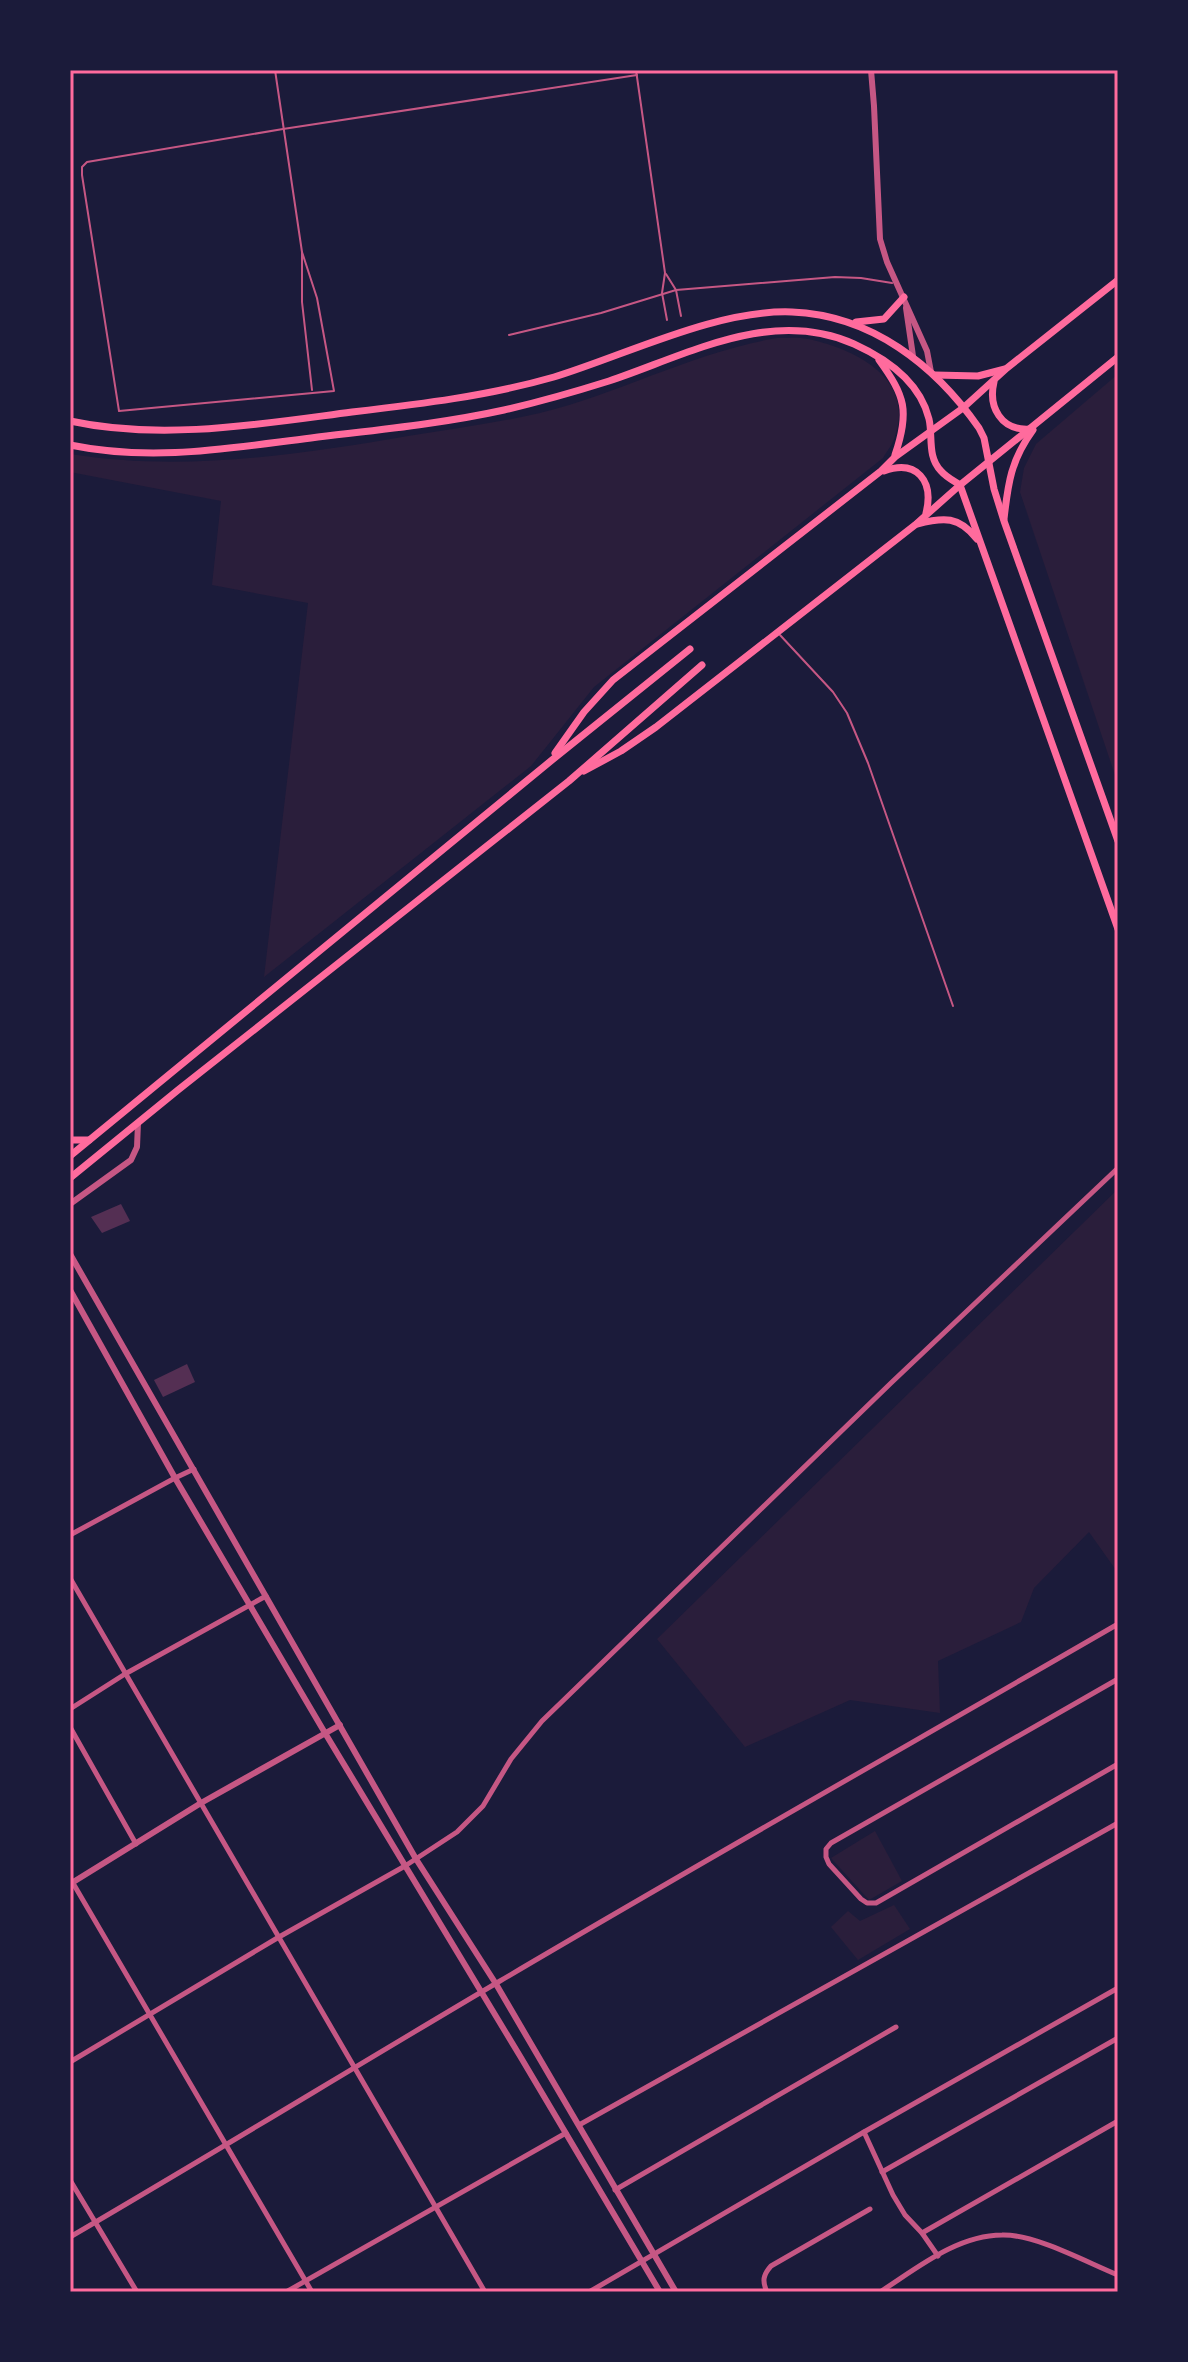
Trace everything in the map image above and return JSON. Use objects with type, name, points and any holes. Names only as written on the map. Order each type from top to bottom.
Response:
[{"type":"main road","points":[[552,760],[576,721],[613,680],[895,457],[963,408],[1007,368],[1118,280]]},
{"type":"main road","points":[[850,322],[884,319],[904,299]]},
{"type":"main road","points":[[70,421],[139,430],[222,427],[448,400],[510,388],[587,366],[686,331],[754,314],[799,312],[850,322],[882,336],[913,356],[933,374],[979,428],[1004,521],[1118,841]]},
{"type":"main road","points":[[70,445],[136,453],[192,453],[462,418],[563,395],[708,344],[764,332],[815,333],[853,343],[909,380],[925,407],[934,460],[938,468],[960,485],[1118,929]]},
{"type":"main road","points":[[875,355],[904,401],[903,433],[895,457]]},
{"type":"main road","points":[[569,781],[638,740],[915,525],[1118,357]]},
{"type":"main road","points":[[933,374],[978,376],[1007,368]]},
{"type":"main road","points":[[994,380],[991,393],[996,413],[1011,427],[1030,428]]},
{"type":"main road","points":[[1004,521],[1012,467],[1038,423]]},
{"type":"main road","points":[[881,471],[901,467],[913,469],[921,476],[928,490],[925,515]]},
{"type":"main road","points":[[915,525],[944,519],[957,522],[975,536],[984,551]]},
{"type":"main road","points":[[70,1156],[690,649]]},
{"type":"main road","points":[[70,1178],[569,781],[702,665]]},
{"type":"main road","points":[[70,1140],[89,1140]]},
{"type":"main road","points":[[70,1185],[92,1160]]},
{"type":"street","points":[[871,70],[879,231],[887,262],[927,351],[933,374]]},
{"type":"street","points":[[904,299],[913,356]]},
{"type":"street","points":[[70,1204],[131,1160],[137,1147],[138,1123]]},
{"type":"street","points":[[70,2062],[405,1866],[457,1832],[483,1806],[511,1759],[542,1721],[902,1372],[1118,1168]]},
{"type":"street","points":[[70,1254],[416,1859],[496,1984],[676,2292]]},
{"type":"street","points":[[70,1290],[175,1478],[325,1733],[660,2292]]},
{"type":"street","points":[[70,1535],[194,1469]]},
{"type":"street","points":[[70,1578],[485,2292]]},
{"type":"street","points":[[70,1709],[125,1674],[266,1596]]},
{"type":"street","points":[[70,2237],[710,1858],[1118,1624]]},
{"type":"street","points":[[1118,1679],[831,1843],[826,1849],[826,1857],[863,1901],[876,1903],[1118,1764]]},
{"type":"street","points":[[312,2292],[71,1881],[340,1725]]},
{"type":"street","points":[[70,1727],[136,1844]]},
{"type":"street","points":[[579,2125],[781,2009],[1118,1823]]},
{"type":"street","points":[[589,2292],[1118,1988]]},
{"type":"street","points":[[615,2190],[896,2027]]},
{"type":"street","points":[[882,2172],[1118,2038]]},
{"type":"street","points":[[922,2233],[1118,2121]]},
{"type":"street","points":[[864,2132],[905,2215],[938,2256]]},
{"type":"street","points":[[286,2292],[566,2133]]},
{"type":"street","points":[[70,2180],[137,2292]]},
{"type":"street","points":[[767,2292],[763,2281],[771,2266],[870,2209]]},
{"type":"street","points":[[880,2292],[938,2256],[968,2242],[1002,2235],[1029,2239],[1118,2275]]},
{"type":"lane","points":[[275,70],[302,252],[302,302],[312,393]]},
{"type":"lane","points":[[636,70],[665,273],[662,293],[667,320]]},
{"type":"lane","points":[[302,252],[317,298],[334,391],[119,411],[81,170],[84,164],[283,129],[637,75]]},
{"type":"lane","points":[[665,273],[676,290],[681,316]]},
{"type":"lane","points":[[509,335],[601,313],[676,290],[835,277],[897,284]]},
{"type":"lane","points":[[777,631],[833,692],[847,713],[868,763],[953,1006]]},
{"type":"shaded area","points":[[777,338],[808,339],[844,350],[877,370],[889,382],[899,416],[894,439],[883,458],[594,687],[531,766],[264,977],[308,603],[212,585],[221,501],[70,472],[70,454],[154,461],[239,459],[474,426],[570,405],[716,353]]},
{"type":"shaded area","points":[[1118,374],[1118,784],[1020,492],[1024,468],[1036,444]]},
{"type":"shaded area","points":[[1118,1189],[1118,1573],[1089,1532],[1034,1588],[1021,1622],[938,1661],[940,1713],[850,1700],[745,1747],[657,1639]]},
{"type":"shaded area","points":[[875,1831],[902,1881],[869,1900],[831,1858]]},
{"type":"shaded area","points":[[894,1905],[910,1929],[858,1960],[831,1927],[848,1911],[860,1921]]},
{"type":"building","points":[[121,1204],[130,1221],[102,1233],[91,1217]]},
{"type":"building","points":[[187,1364],[195,1382],[163,1397],[154,1380]]}]
